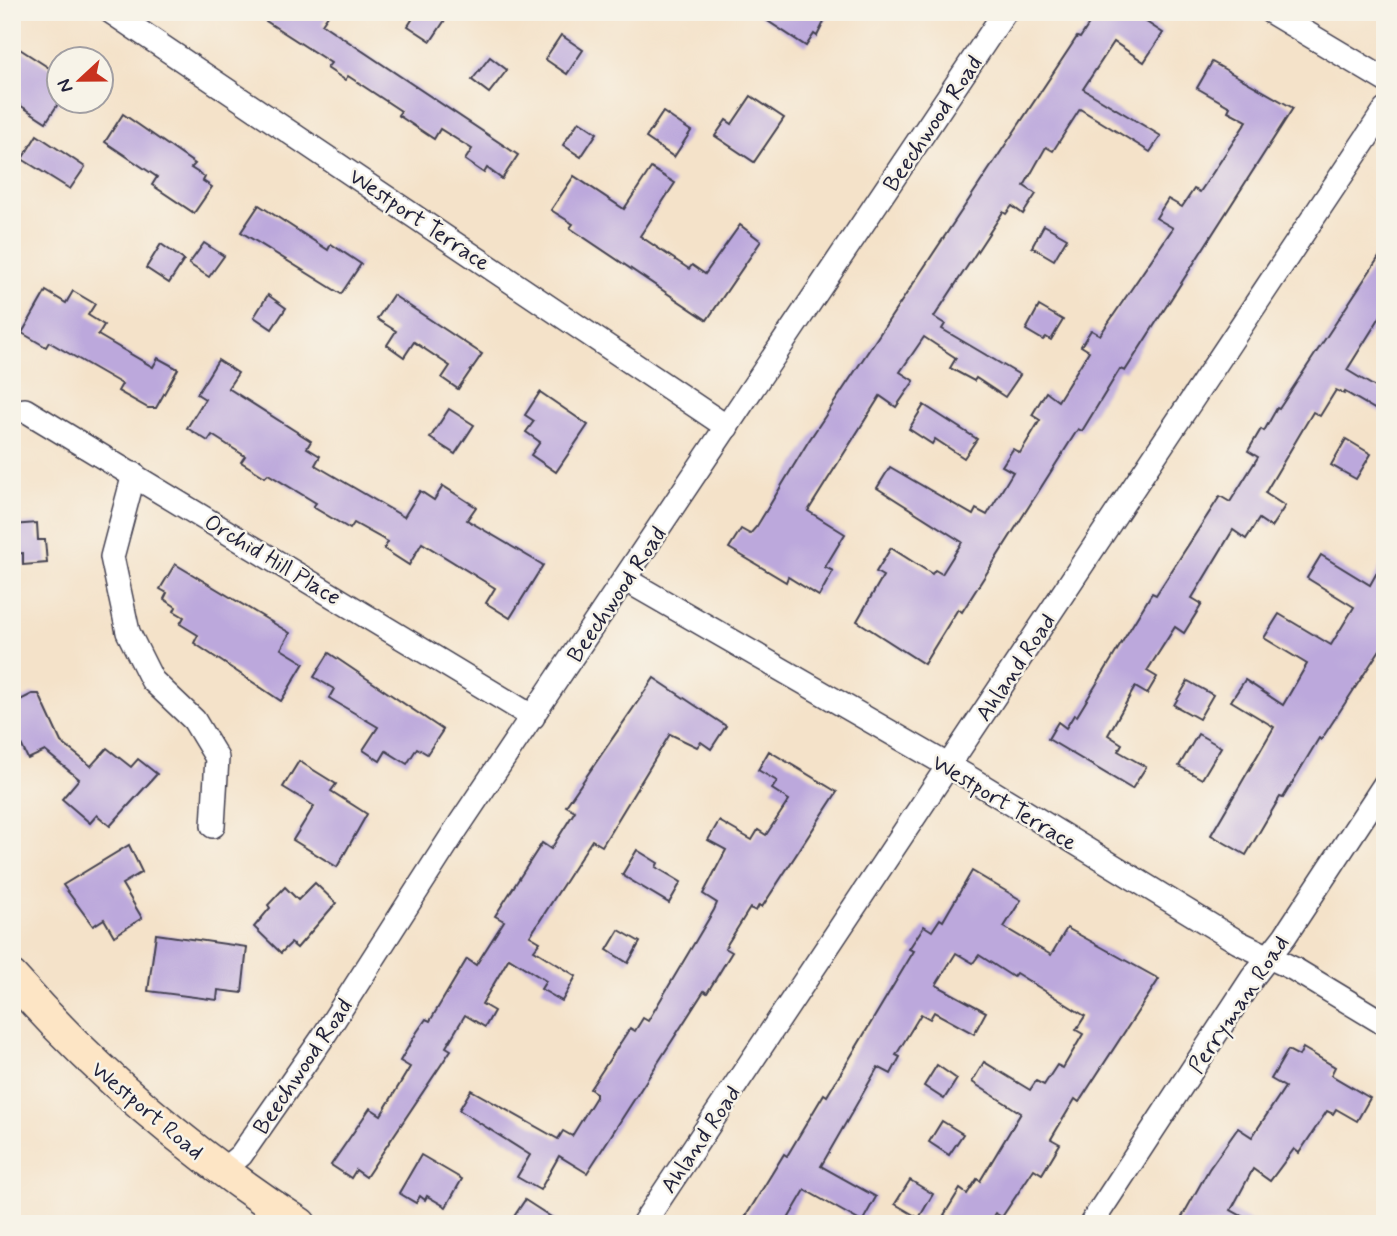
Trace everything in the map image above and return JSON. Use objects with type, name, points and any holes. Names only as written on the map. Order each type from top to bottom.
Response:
[{"type":"main road","name":"Westport Road","points":[[12,977],[57,1027],[140,1107],[222,1171],[300,1224]]},
{"type":"street","name":"Westport Terrace","points":[[111,12],[727,427]]},
{"type":"street","name":"Beechwood Road","points":[[222,1171],[241,1155],[321,1040],[533,717],[1005,12]]},
{"type":"street","points":[[1271,12],[1385,80]]},
{"type":"street","name":"Ahland Road","points":[[643,1224],[1385,110]]},
{"type":"street","name":"Orchid Hill Place","points":[[12,413],[26,410],[533,717]]},
{"type":"street","points":[[134,474],[113,557],[128,632],[152,680],[194,720],[217,758],[212,827]]},
{"type":"street","name":"Westport Terrace","points":[[626,580],[949,766],[1238,942],[1268,956],[1385,1024]]},
{"type":"street","name":"Perryman Road","points":[[1091,1224],[1385,784]]},
{"type":"building","points":[[252,12],[330,12],[322,24],[518,155],[502,179],[487,168],[484,173],[465,160],[472,149],[440,129],[434,139],[398,115],[401,111],[348,76],[345,80],[327,68],[331,63]]},
{"type":"building","points":[[417,12],[433,12],[445,20],[431,41],[408,26]]},
{"type":"building","points":[[754,12],[829,12],[817,36],[814,34],[806,46]]},
{"type":"building","points":[[1097,12],[1131,12],[1163,33],[1144,62],[1114,42],[1083,89],[1161,136],[1150,152],[1080,109],[1053,151],[1046,147],[1024,186],[1036,194],[1023,214],[1012,206],[1006,214],[1003,212],[934,317],[945,324],[942,329],[1020,375],[1005,397],[976,378],[974,381],[950,368],[956,358],[924,337],[900,372],[914,381],[896,407],[880,396],[808,511],[845,534],[825,567],[833,571],[819,596],[788,577],[786,582],[729,548],[741,529],[750,534],[757,526],[808,442],[1077,37],[1080,38]]},
{"type":"building","points":[[561,35],[583,50],[567,74],[545,59]]},
{"type":"building","points":[[12,44],[46,66],[46,116],[50,116],[46,122],[12,100]]},
{"type":"building","points":[[490,57],[507,70],[489,93],[472,80]]},
{"type":"building","points":[[1212,62],[1293,108],[1125,371],[1120,369],[1082,431],[1078,429],[962,612],[958,609],[924,664],[857,621],[883,576],[876,572],[891,548],[932,574],[935,570],[942,574],[962,542],[877,488],[890,467],[973,515],[976,509],[987,515],[1013,472],[1002,466],[1013,449],[1020,453],[1040,420],[1032,415],[1046,392],[1058,401],[1089,351],[1081,346],[1091,330],[1100,335],[1173,228],[1156,218],[1168,199],[1182,207],[1194,189],[1200,192],[1247,121],[1228,111],[1230,107],[1197,88]]},
{"type":"building","points":[[751,96],[784,118],[754,162],[715,136],[726,120],[732,124]]},
{"type":"building","points":[[663,112],[691,131],[674,157],[646,138]]},
{"type":"building","points":[[123,114],[195,164],[191,168],[205,177],[203,181],[212,187],[194,213],[152,185],[157,177],[105,142]]},
{"type":"building","points":[[579,121],[597,133],[581,157],[563,145]]},
{"type":"building","points":[[37,135],[85,167],[70,189],[22,159]]},
{"type":"building","points":[[651,168],[675,183],[640,236],[689,269],[692,265],[705,274],[740,225],[761,241],[707,320],[570,228],[573,224],[551,210],[574,176],[624,209]]},
{"type":"building","points":[[259,205],[328,250],[331,244],[361,264],[341,294],[241,232]]},
{"type":"building","points":[[1044,225],[1067,238],[1054,260],[1032,247]]},
{"type":"building","points":[[204,243],[224,256],[209,277],[189,264]]},
{"type":"building","points":[[161,244],[184,260],[169,283],[146,268]]},
{"type":"building","points":[[1385,248],[1385,309],[1347,370],[1385,393],[1385,415],[1345,392],[1344,394],[1336,390],[1320,416],[1313,412],[1265,493],[1285,506],[1271,527],[1259,519],[1246,539],[1233,530],[1192,598],[1202,604],[1184,633],[1175,627],[1147,671],[1157,677],[1147,694],[1135,687],[1108,735],[1122,744],[1118,751],[1146,767],[1132,789],[1048,739],[1058,722],[1066,728],[1074,715],[1077,716],[1152,593],[1156,595],[1220,496],[1230,502],[1258,457],[1248,451],[1261,429],[1264,431]]},
{"type":"building","points":[[46,291],[66,303],[73,291],[95,304],[88,315],[104,325],[98,335],[153,367],[158,358],[178,369],[156,408],[148,408],[118,391],[122,384],[49,342],[46,347],[22,333]]},
{"type":"building","points":[[268,295],[286,308],[272,329],[254,317]]},
{"type":"building","points":[[393,295],[482,354],[458,389],[442,378],[450,366],[414,342],[404,357],[387,345],[396,331],[377,319]]},
{"type":"building","points":[[1039,306],[1063,320],[1051,340],[1046,337],[1043,340],[1026,330]]},
{"type":"building","points":[[218,360],[238,373],[228,388],[311,441],[307,448],[320,456],[315,465],[404,517],[420,491],[434,500],[443,486],[476,507],[467,520],[543,565],[510,618],[486,603],[495,588],[422,543],[409,565],[384,549],[388,542],[354,523],[350,529],[313,507],[316,503],[268,474],[265,477],[241,462],[245,456],[212,435],[208,441],[187,428],[205,399],[197,394]]},
{"type":"building","points":[[540,392],[588,425],[556,472],[531,455],[540,442],[526,432],[534,421],[525,415]]},
{"type":"building","points":[[924,405],[977,439],[964,458],[935,439],[932,444],[909,429]]},
{"type":"building","points":[[449,409],[474,425],[455,454],[430,438]]},
{"type":"building","points":[[1346,439],[1371,454],[1356,479],[1331,465]]},
{"type":"building","points":[[37,523],[38,540],[45,540],[47,563],[23,565],[23,553],[12,554],[12,525]]},
{"type":"building","points":[[1321,555],[1370,585],[1385,558],[1385,642],[1321,740],[1319,738],[1283,798],[1280,797],[1246,855],[1211,835],[1274,727],[1231,701],[1245,680],[1283,705],[1307,664],[1264,638],[1279,614],[1331,645],[1354,607],[1307,578]]},
{"type":"building","points":[[175,564],[290,633],[281,649],[304,663],[281,701],[194,643],[198,635],[180,624],[184,617],[174,611],[176,607],[164,599],[167,593],[160,589]]},
{"type":"building","points":[[329,653],[443,730],[427,754],[417,748],[407,764],[386,751],[380,761],[363,750],[378,727],[329,698],[334,689],[314,677]]},
{"type":"building","points":[[654,678],[726,726],[711,749],[701,742],[697,747],[670,734],[602,846],[592,840],[530,936],[540,942],[534,950],[576,976],[562,1001],[541,989],[546,981],[509,958],[482,1004],[494,1011],[485,1027],[465,1015],[446,1047],[451,1050],[366,1177],[356,1170],[351,1178],[331,1165],[370,1108],[381,1115],[410,1067],[400,1061],[417,1032],[426,1019],[430,1021],[467,959],[476,965],[504,921],[495,916],[542,843],[551,849],[575,811],[566,806]]},
{"type":"building","points":[[1188,681],[1213,695],[1199,719],[1174,705]]},
{"type":"building","points":[[32,694],[39,694],[61,742],[91,766],[107,748],[131,767],[138,759],[157,774],[110,826],[97,815],[90,823],[62,799],[79,779],[45,751],[28,759],[21,744],[12,749],[12,704]]},
{"type":"building","points":[[1198,734],[1221,747],[1202,779],[1179,766]]},
{"type":"building","points":[[769,751],[837,792],[762,907],[759,905],[756,911],[750,908],[725,948],[732,952],[707,993],[704,991],[587,1173],[559,1156],[540,1190],[517,1177],[530,1155],[459,1110],[471,1090],[558,1139],[563,1131],[572,1136],[596,1097],[596,1093],[590,1089],[630,1028],[635,1031],[643,1018],[648,1021],[714,910],[717,903],[703,894],[726,850],[708,840],[719,821],[752,840],[758,830],[766,835],[789,800],[772,789],[777,781],[758,770]]},
{"type":"building","points":[[299,761],[336,784],[331,791],[367,814],[337,867],[293,840],[314,806],[283,787]]},
{"type":"building","points":[[129,845],[142,872],[122,884],[142,918],[114,936],[104,919],[93,926],[63,885]]},
{"type":"building","points":[[637,850],[658,863],[656,867],[681,882],[669,903],[622,875]]},
{"type":"building","points":[[972,871],[1021,900],[1004,927],[1051,955],[1067,928],[1159,979],[1079,1102],[1075,1099],[1051,1139],[1060,1144],[1042,1174],[1034,1169],[1002,1217],[995,1213],[988,1224],[959,1224],[944,1215],[960,1189],[967,1194],[977,1179],[980,1181],[1021,1113],[972,1082],[984,1062],[1030,1090],[1036,1081],[1044,1085],[1057,1065],[1063,1068],[1083,1034],[1076,1030],[1085,1016],[1016,973],[1013,977],[979,955],[973,963],[956,953],[936,985],[986,1012],[974,1034],[934,1012],[930,1019],[921,1014],[896,1055],[900,1057],[891,1074],[878,1067],[821,1166],[876,1197],[862,1222],[805,1190],[785,1224],[741,1224],[784,1154],[787,1156],[824,1094],[827,1096],[914,951],[909,949],[924,926],[932,931],[940,919],[943,921]]},
{"type":"building","points":[[315,883],[336,903],[297,948],[291,943],[281,953],[254,927],[270,908],[268,905],[285,887],[298,900]]},
{"type":"building","points":[[619,930],[640,942],[628,963],[607,950]]},
{"type":"building","points":[[156,934],[247,947],[242,993],[218,990],[217,1000],[148,991]]},
{"type":"building","points":[[1303,1048],[1335,1067],[1331,1075],[1370,1098],[1357,1121],[1336,1109],[1333,1114],[1327,1111],[1299,1153],[1294,1149],[1270,1181],[1253,1169],[1231,1210],[1256,1224],[1178,1224],[1209,1169],[1238,1128],[1252,1137],[1285,1087],[1271,1079],[1288,1050],[1299,1056]]},
{"type":"building","points":[[937,1065],[957,1079],[944,1099],[924,1086]]},
{"type":"building","points":[[942,1121],[963,1134],[949,1155],[929,1142]]},
{"type":"building","points":[[421,1155],[462,1179],[446,1207],[427,1196],[425,1200],[420,1196],[416,1203],[399,1193]]},
{"type":"building","points":[[910,1180],[933,1194],[919,1218],[895,1204]]},
{"type":"building","points":[[525,1200],[562,1224],[509,1224]]}]
